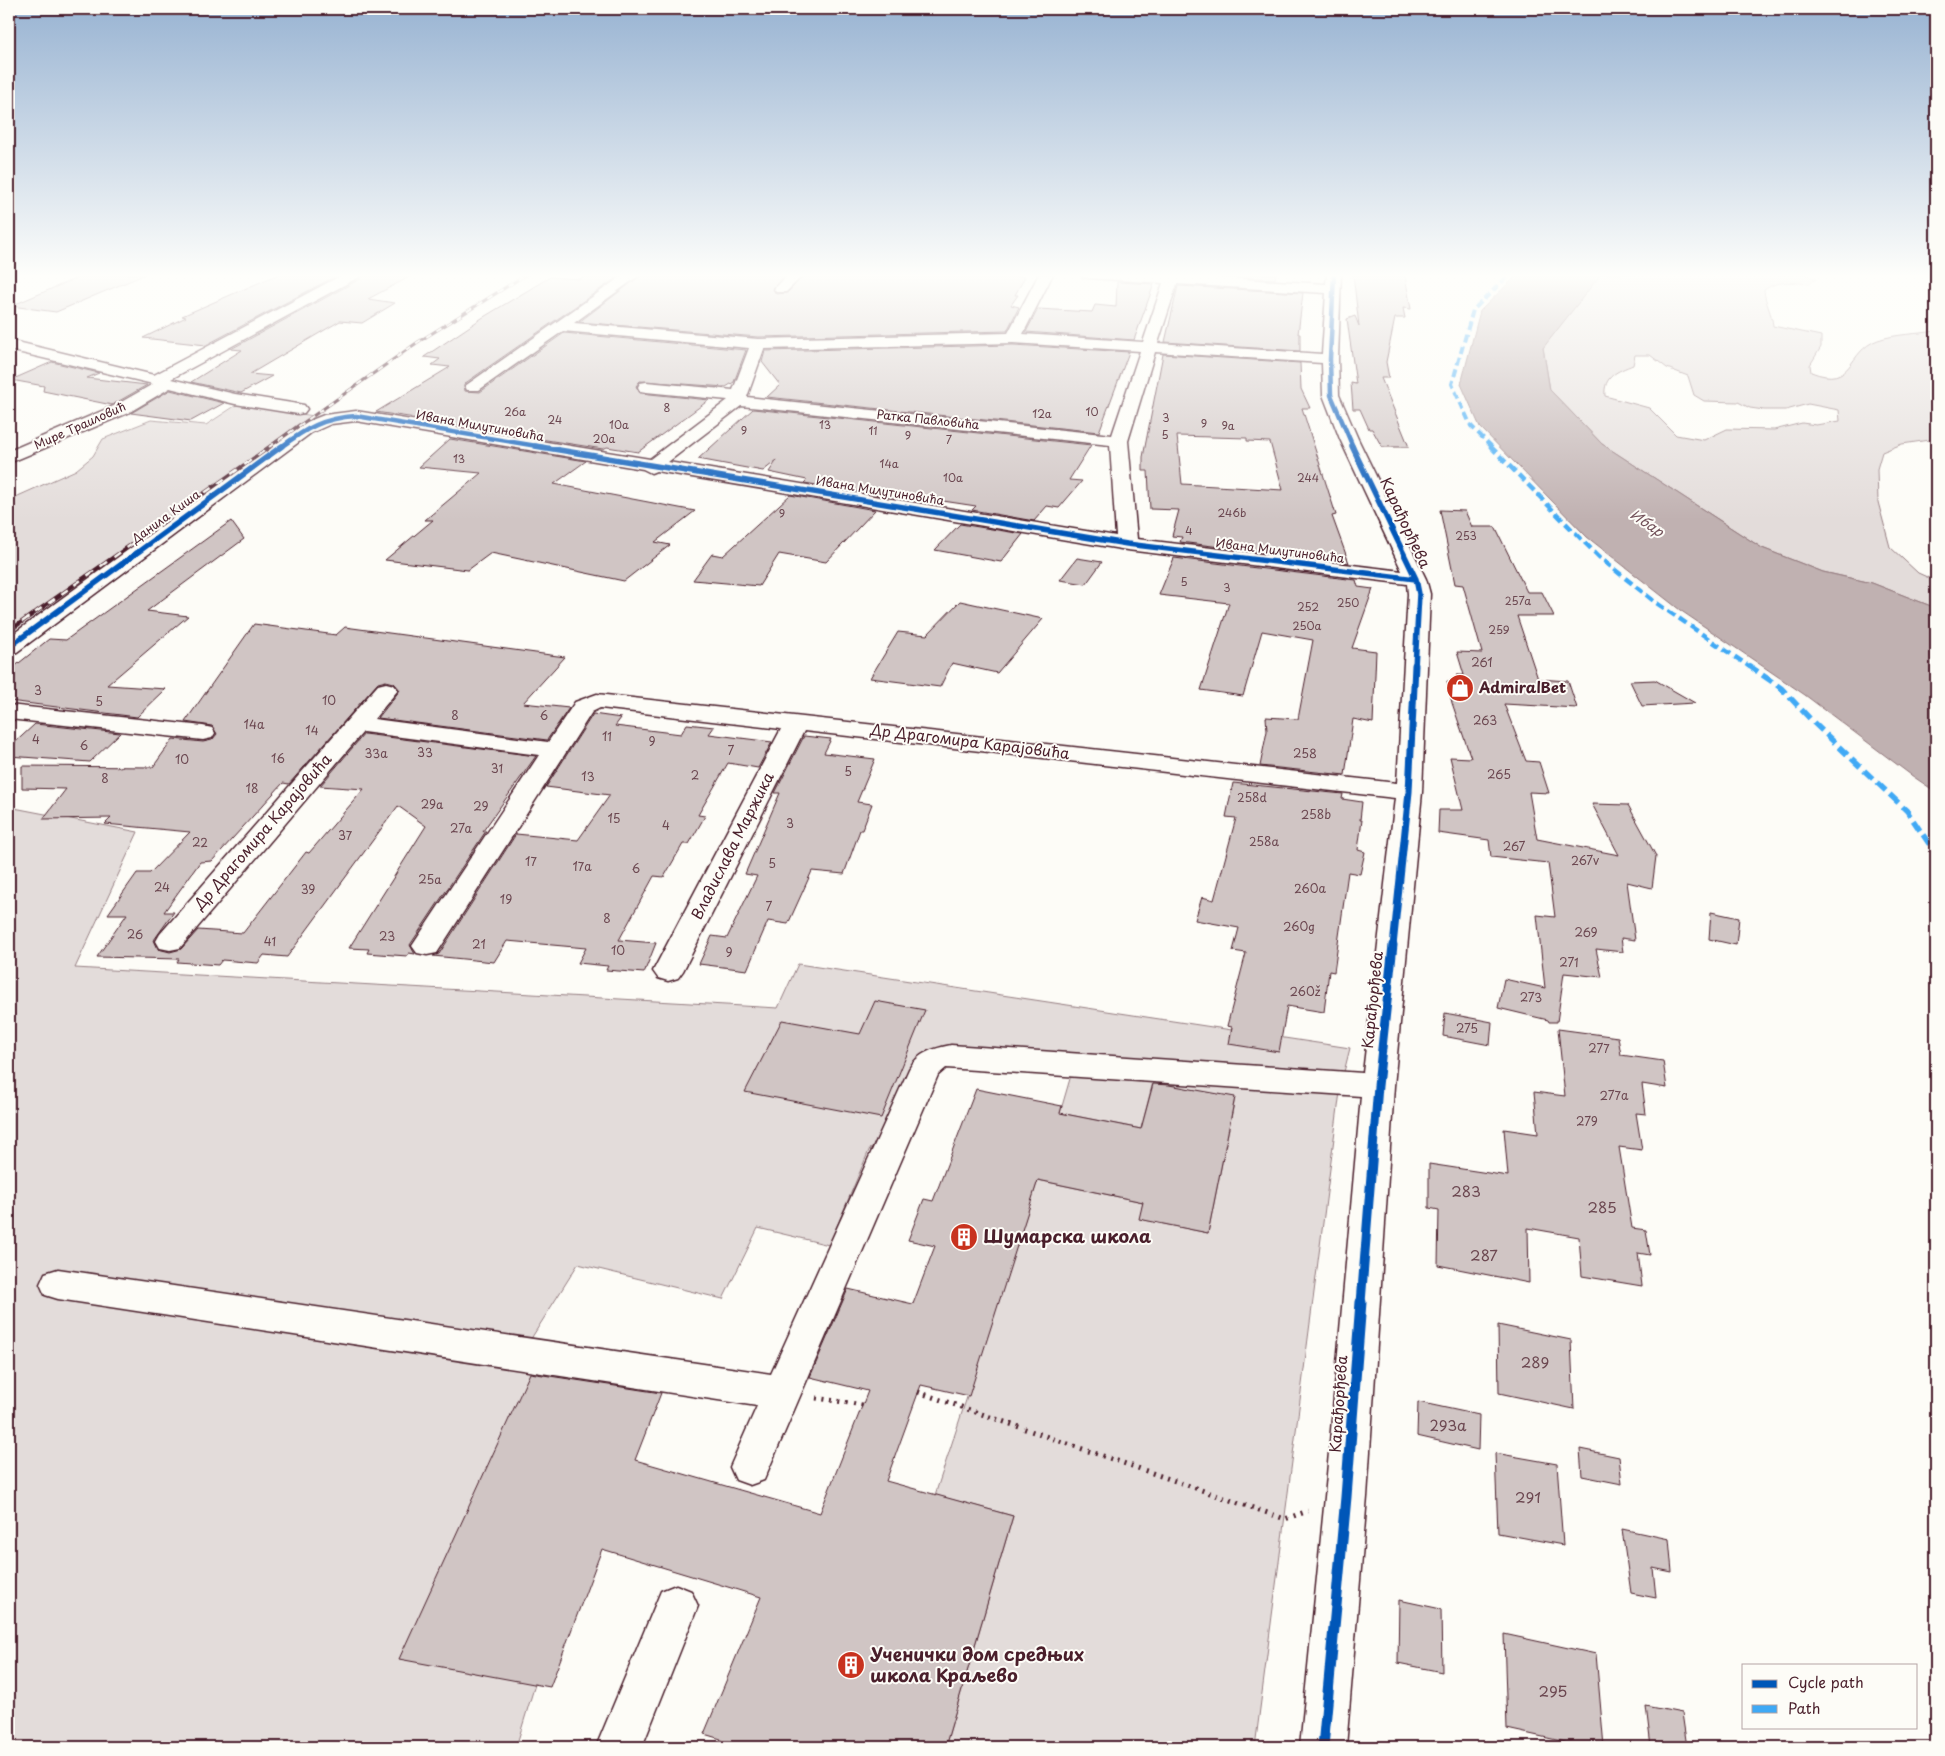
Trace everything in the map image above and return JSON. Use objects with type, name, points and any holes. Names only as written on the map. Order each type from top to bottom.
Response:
[{"type":"street","points":[[56,356],[235,399],[298,409]]},
{"type":"street","name":"Мире Траиловић","points":[[9,458],[122,409],[163,381],[208,356]]},
{"type":"street","points":[[473,386],[517,356]]},
{"type":"street","points":[[652,466],[738,398],[754,356]]},
{"type":"street","points":[[1126,544],[1119,442],[1147,356]]},
{"type":"street","points":[[1280,356],[1330,359]]},
{"type":"street","name":"Карађорђева","points":[[1323,1747],[1346,1497],[1378,1086],[1409,792],[1419,594],[1416,579],[1349,439],[1331,395],[1330,356]]},
{"type":"street","name":"Ратка Павловића","points":[[646,387],[1119,442]]},
{"type":"street","name":"Ивана Милутиновића","points":[[341,416],[356,416],[1126,544],[1416,579]]},
{"type":"street","name":"Данила Киша","points":[[9,647],[305,429],[324,420],[341,416]]},
{"type":"street","name":"Др Драгомира Карајовића","points":[[170,941],[386,690]]},
{"type":"street","name":"Др Драгомира Карајовића","points":[[428,946],[582,707],[597,700],[1409,792]]},
{"type":"street","points":[[9,712],[203,733]]},
{"type":"street","name":"Владислава Маржика","points":[[668,971],[797,722]]},
{"type":"street","points":[[356,724],[555,750]]},
{"type":"street","points":[[750,1467],[925,1069],[936,1059],[951,1056],[1378,1086]]},
{"type":"street","points":[[58,1284],[783,1392]]},
{"type":"street","points":[[619,1747],[676,1606]]},
{"type":"path","points":[[783,1392],[863,1405]]},
{"type":"path","points":[[918,1392],[1285,1519],[1346,1497]]},
{"type":"shaded area","points":[[1544,356],[1635,356],[1633,365],[1609,379],[1606,384],[1605,396],[1649,408],[1676,435],[1704,440],[1727,429],[1774,430],[1802,423],[1816,425],[1840,421],[1839,410],[1808,404],[1786,410],[1764,410],[1750,408],[1738,402],[1704,401],[1694,395],[1688,376],[1667,368],[1651,356],[1816,356],[1810,365],[1811,372],[1825,376],[1836,376],[1843,372],[1857,356],[1936,356],[1936,439],[1902,444],[1882,452],[1877,469],[1878,502],[1890,547],[1918,573],[1936,581],[1936,608],[1872,583],[1823,572],[1762,548],[1602,444],[1550,390]]},
{"type":"shaded area","points":[[238,404],[314,416],[9,631],[9,500],[76,470],[93,456],[103,439],[151,420],[206,425]]},
{"type":"shaded area","name":"Шумарска школа","points":[[9,807],[138,832],[75,968],[778,1008],[798,964],[1350,1048],[1341,1084],[1255,1747],[945,1747],[1013,1516],[935,1495],[1038,1180],[1143,1202],[1140,1219],[1208,1233],[1235,1098],[1153,1082],[1141,1129],[1060,1113],[1074,1065],[936,1059],[878,1175],[870,1148],[829,1245],[758,1228],[723,1299],[578,1264],[522,1353],[648,1372],[567,1579],[516,1747],[9,1747]]},
{"type":"water","name":"Ибар","points":[[1468,356],[1544,356],[1550,390],[1602,444],[1762,548],[1823,572],[1872,583],[1936,608],[1936,792],[1805,695],[1680,610],[1587,537],[1480,427],[1461,384]]},
{"type":"building","points":[[233,356],[281,356],[250,374],[272,376],[241,393],[191,382]]},
{"type":"building","points":[[504,356],[464,384],[465,391],[480,392],[531,356],[744,356],[734,382],[726,387],[640,381],[636,386],[640,393],[709,400],[638,452],[607,447],[603,449],[376,412],[450,367],[432,365],[440,359],[424,357]]},
{"type":"building","points":[[764,356],[1128,356],[1099,432],[767,397],[780,385],[762,362]]},
{"type":"building","points":[[1163,356],[1193,356],[1300,363],[1301,389],[1310,408],[1302,408],[1336,515],[1332,516],[1349,563],[1180,542],[1182,537],[1172,536],[1179,510],[1150,509],[1148,471],[1143,471],[1143,457]],"holes":[[[1177,436],[1247,438],[1247,441],[1270,442],[1283,490],[1182,484]]]},
{"type":"building","points":[[1352,356],[1387,356],[1386,362],[1389,378],[1381,378],[1409,447],[1382,447],[1372,429],[1369,429],[1360,409],[1353,409],[1351,383],[1356,384]]},
{"type":"building","points":[[52,362],[99,373],[87,378],[147,385],[112,405],[43,391],[44,386],[11,380]]},
{"type":"building","points":[[170,390],[224,403],[191,421],[131,413]]},
{"type":"building","points":[[753,409],[1091,445],[1069,480],[1082,481],[1059,508],[1047,506],[1034,521],[972,510],[976,506],[890,493],[887,496],[804,483],[807,480],[769,472],[777,460],[763,471],[698,459]]},
{"type":"building","points":[[450,439],[586,461],[554,484],[695,511],[655,542],[670,545],[624,581],[491,553],[468,570],[385,560],[433,520],[425,520],[481,473],[419,467]]},
{"type":"building","points":[[790,495],[875,510],[826,562],[779,554],[759,586],[693,580],[712,554],[723,556]]},
{"type":"building","points":[[1440,510],[1465,511],[1472,527],[1495,527],[1527,592],[1542,592],[1554,616],[1517,616],[1538,679],[1568,681],[1577,708],[1504,704],[1526,761],[1539,762],[1549,793],[1529,792],[1537,839],[1619,855],[1592,804],[1628,805],[1656,856],[1652,888],[1627,882],[1635,940],[1621,938],[1623,952],[1596,949],[1602,977],[1564,973],[1557,1022],[1549,1022],[1548,1020],[1498,1008],[1504,979],[1545,988],[1537,915],[1555,917],[1548,863],[1491,857],[1489,840],[1438,833],[1439,810],[1463,810],[1450,757],[1471,758],[1452,703],[1447,681],[1459,682],[1457,675],[1464,675],[1457,652],[1482,653],[1463,585],[1455,584]]},
{"type":"building","points":[[231,521],[244,539],[147,611],[188,616],[107,685],[166,689],[137,717],[9,701],[9,671],[49,639],[66,640]]},
{"type":"building","points":[[960,524],[1023,534],[1001,562],[935,550]]},
{"type":"building","points":[[1077,558],[1102,562],[1086,584],[1060,580]]},
{"type":"building","points":[[1174,558],[1356,580],[1358,587],[1373,589],[1352,648],[1376,651],[1373,723],[1353,719],[1345,775],[1260,766],[1267,731],[1266,717],[1298,719],[1313,640],[1262,631],[1243,696],[1201,690],[1229,603],[1159,595]]},
{"type":"building","points":[[960,601],[1043,619],[997,673],[952,663],[940,687],[870,678],[898,632],[927,635]]},
{"type":"building","points":[[254,624],[336,635],[345,627],[565,657],[523,703],[569,708],[547,740],[378,718],[400,690],[394,683],[386,681],[378,683],[289,784],[283,783],[212,861],[200,862],[164,912],[174,912],[154,940],[158,949],[170,952],[181,949],[198,930],[243,933],[306,852],[309,853],[364,789],[320,786],[364,734],[536,756],[483,831],[486,831],[410,945],[415,954],[409,953],[407,956],[367,953],[369,949],[349,948],[426,826],[398,806],[287,957],[264,955],[258,963],[222,960],[218,965],[177,962],[179,959],[97,957],[127,914],[108,914],[137,873],[150,873],[190,832],[105,824],[111,818],[43,819],[66,789],[22,788],[22,766],[153,767],[173,739],[203,742],[212,740],[217,734],[212,726],[185,722]]},
{"type":"building","points":[[1655,680],[1695,703],[1642,706],[1630,681]]},
{"type":"building","points":[[593,714],[621,718],[615,726],[681,734],[687,724],[714,727],[709,734],[772,742],[758,768],[728,763],[698,815],[705,816],[689,844],[683,844],[664,877],[654,876],[619,940],[656,943],[644,973],[606,970],[608,966],[578,963],[586,948],[507,941],[494,962],[433,956],[439,954],[516,834],[578,840],[610,795],[546,787]]},
{"type":"building","points":[[35,724],[120,733],[90,762],[9,756],[9,748]]},
{"type":"building","points":[[804,736],[831,739],[824,753],[875,759],[857,802],[872,804],[844,874],[812,871],[788,924],[768,921],[747,970],[699,964],[712,936],[727,938],[757,876],[745,874],[780,793],[775,793]]},
{"type":"building","points":[[1233,783],[1343,794],[1342,799],[1362,802],[1358,850],[1365,852],[1360,874],[1348,872],[1334,972],[1329,971],[1324,1012],[1287,1006],[1279,1052],[1229,1044],[1232,1027],[1227,1026],[1246,953],[1233,951],[1239,928],[1195,920],[1202,897],[1214,900],[1236,818],[1226,817]]},
{"type":"building","points":[[1711,912],[1739,918],[1736,945],[1709,939]]},
{"type":"building","points":[[875,1001],[925,1010],[881,1118],[745,1092],[782,1020],[860,1034]]},
{"type":"building","points":[[1445,1013],[1492,1022],[1490,1045],[1443,1036]]},
{"type":"building","points":[[1558,1029],[1618,1037],[1621,1055],[1663,1061],[1667,1088],[1642,1084],[1646,1114],[1636,1113],[1642,1150],[1619,1147],[1632,1228],[1646,1230],[1650,1255],[1638,1253],[1642,1286],[1582,1276],[1579,1237],[1528,1228],[1529,1283],[1438,1265],[1439,1210],[1429,1208],[1429,1164],[1508,1176],[1504,1129],[1538,1134],[1534,1092],[1565,1096]]},
{"type":"building","points":[[1153,1084],[1169,1085],[1235,1097],[1208,1233],[1139,1219],[1143,1202],[1038,1180],[969,1396],[921,1385],[886,1481],[1013,1516],[945,1747],[718,1747],[721,1739],[704,1734],[761,1597],[602,1549],[550,1687],[399,1659],[530,1373],[661,1393],[635,1460],[820,1513],[868,1391],[810,1377],[848,1289],[913,1304],[935,1246],[908,1240],[924,1199],[933,1201],[976,1089],[1062,1106],[1060,1113],[1141,1129]]},
{"type":"building","points":[[1498,1325],[1571,1340],[1574,1409],[1499,1393]]},
{"type":"building","points":[[1418,1402],[1479,1415],[1478,1450],[1417,1436]]},
{"type":"building","points":[[1580,1449],[1619,1457],[1622,1484],[1582,1476]]},
{"type":"building","points":[[1495,1453],[1557,1464],[1563,1545],[1498,1533]]},
{"type":"building","points":[[1622,1529],[1669,1539],[1672,1572],[1653,1568],[1656,1598],[1631,1593]]},
{"type":"building","points":[[1399,1600],[1441,1609],[1442,1672],[1398,1663]]},
{"type":"building","points":[[1504,1634],[1596,1654],[1604,1747],[1588,1747],[1507,1729]]},
{"type":"building","points":[[1646,1706],[1682,1713],[1687,1747],[1651,1747]]},
{"type":"railway","points":[[269,447],[398,356]]},
{"type":"railway","points":[[9,631],[271,446]]},
{"type":"marked path","points":[[1460,356],[1452,384],[1471,426],[1599,557],[1655,602],[1781,688],[1814,723],[1907,811],[1936,854]]},
{"type":"cycle path","points":[[1323,1747],[1346,1497],[1378,1086],[1409,792],[1419,594],[1416,579],[1349,439],[1331,395],[1330,356]]},
{"type":"cycle path","points":[[9,647],[305,429],[330,419],[356,416],[1127,544],[1416,579]]},
{"type":"place","name":"AdmiralBet","points":[[1460,688]]},
{"type":"place","name":"Шумарска школа","points":[[964,1237]]},
{"type":"place","name":"Ученички дом средњих школа Краљево","points":[[851,1665]]}]
